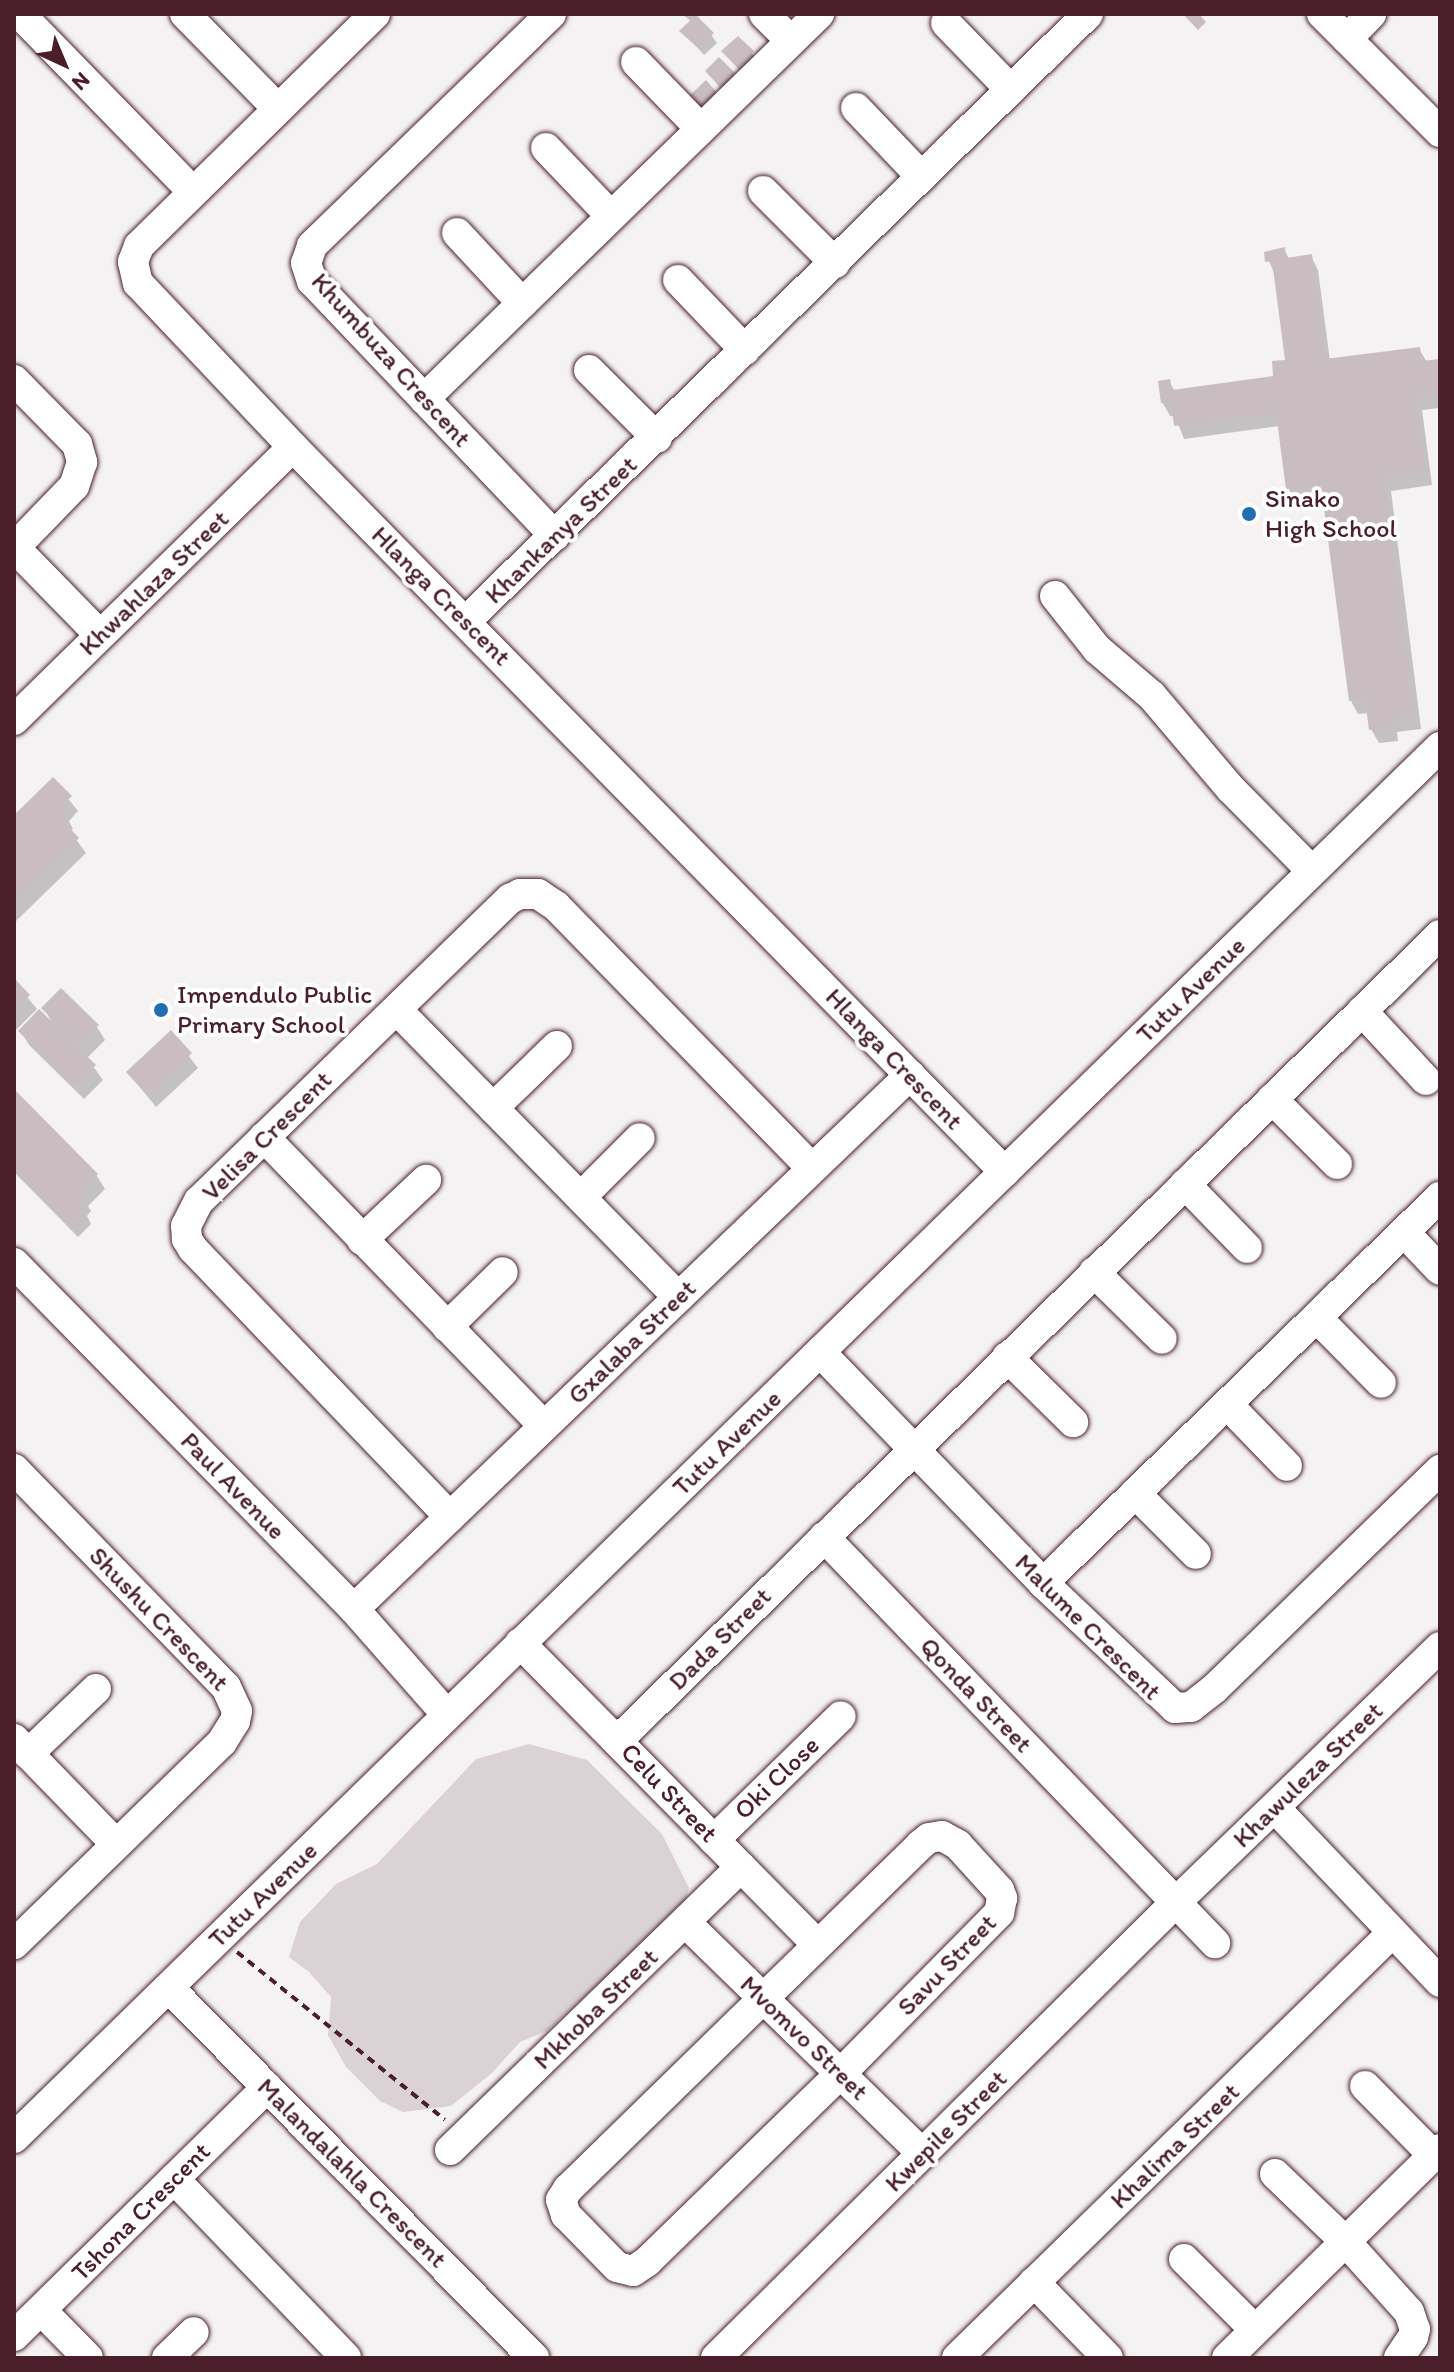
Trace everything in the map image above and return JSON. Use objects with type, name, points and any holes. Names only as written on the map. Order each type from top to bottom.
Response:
[{"type":"street","points":[[20,14],[193,192]]},
{"type":"street","name":"Hlanga Crescent","points":[[375,14],[139,246],[133,273],[143,290],[293,447],[1005,1172]]},
{"type":"street","name":"Khumbuza Crescent","points":[[550,14],[312,246],[307,256],[307,271],[312,281],[555,536]]},
{"type":"street","points":[[764,14],[791,41]]},
{"type":"street","points":[[424,399],[819,14]]},
{"type":"street","name":"Khankanya Street","points":[[466,621],[657,438],[1088,14]]},
{"type":"street","points":[[1322,14],[1440,132]]},
{"type":"street","points":[[1347,39],[1371,14]]},
{"type":"street","points":[[187,15],[278,109]]},
{"type":"street","points":[[946,23],[1011,90]]},
{"type":"street","points":[[636,62],[701,129]]},
{"type":"street","points":[[856,108],[922,177]]},
{"type":"street","points":[[546,148],[611,216]]},
{"type":"street","points":[[763,191],[835,263]]},
{"type":"street","points":[[457,233],[522,303]]},
{"type":"street","points":[[678,280],[745,350]]},
{"type":"street","name":"Khankanya Street","points":[[589,370],[657,438]]},
{"type":"street","points":[[14,380],[77,444],[82,462],[74,486],[14,547],[100,635]]},
{"type":"street","name":"Khwahlaza Street","points":[[14,720],[293,447]]},
{"type":"street","points":[[1055,596],[1097,649],[1152,696],[1231,789],[1312,871]]},
{"type":"street","name":"Tutu Avenue","points":[[14,2138],[1440,747]]},
{"type":"street","name":"Velisa Crescent","points":[[450,1517],[187,1239],[186,1226],[194,1208],[264,1137],[510,899],[520,894],[538,894],[556,906],[812,1168]]},
{"type":"street","points":[[824,1537],[1440,935]]},
{"type":"street","points":[[397,1010],[678,1297]]},
{"type":"street","points":[[1362,1011],[1426,1080]]},
{"type":"street","points":[[493,1108],[557,1046]]},
{"type":"street","name":"Gxalaba Street","points":[[354,1609],[910,1075]]},
{"type":"street","points":[[1272,1099],[1337,1164]]},
{"type":"street","points":[[264,1137],[544,1426]]},
{"type":"street","points":[[581,1197],[640,1138]]},
{"type":"street","points":[[362,1240],[426,1180]]},
{"type":"street","points":[[1185,1184],[1247,1248]]},
{"type":"street","points":[[1043,1583],[1440,1197]]},
{"type":"street","points":[[1404,1232],[1440,1270]]},
{"type":"street","name":"Paul Avenue","points":[[14,1263],[354,1609],[447,1715]]},
{"type":"street","points":[[447,1327],[503,1272]]},
{"type":"street","points":[[1094,1272],[1162,1339]]},
{"type":"street","points":[[1317,1318],[1381,1383]]},
{"type":"street","name":"Malume Crescent","points":[[820,1352],[1043,1583],[1165,1703],[1182,1709],[1214,1689],[1440,1470]]},
{"type":"street","points":[[1007,1357],[1073,1422]]},
{"type":"street","points":[[1227,1404],[1287,1466]]},
{"type":"street","name":"Shushu Crescent","points":[[14,1469],[226,1687],[236,1704],[235,1721],[222,1742],[14,1944]]},
{"type":"street","points":[[1135,1493],[1196,1554]]},
{"type":"street","name":"Dada Street","points":[[617,1741],[824,1537]]},
{"type":"street","name":"Qonda Street","points":[[824,1537],[1215,1943]]},
{"type":"street","name":"Celu Street","points":[[520,1643],[817,1944]]},
{"type":"street","name":"Khawuleza Street","points":[[1176,1902],[1440,1647]]},
{"type":"street","points":[[96,1689],[21,1747],[116,1844]]},
{"type":"street","name":"Oki Close","points":[[714,1840],[841,1716]]},
{"type":"street","points":[[1275,1808],[1440,1982]]},
{"type":"street","name":"Savu Street","points":[[935,1836],[950,1838],[958,1845],[999,1890],[1002,1898],[999,1913],[992,1922],[840,2074],[639,2268],[624,2271],[610,2261],[566,2215],[561,2200],[564,2194],[817,1944],[920,1845],[935,1836]]},
{"type":"street","name":"Mkhoba Street","points":[[457,2143],[741,1867]]},
{"type":"street","name":"Kwepile Street","points":[[716,2358],[1176,1902]]},
{"type":"street","name":"Mvomvo Street","points":[[685,1922],[923,2154]]},
{"type":"street","name":"Khalima Street","points":[[957,2358],[1392,1933]]},
{"type":"street","name":"Malandalahla Crescent","points":[[169,1988],[534,2358]]},
{"type":"street","points":[[1227,2358],[1437,2152],[1365,2086]]},
{"type":"street","name":"Tshona Crescent","points":[[14,2336],[267,2087]]},
{"type":"street","points":[[1275,2174],[1346,2242],[1413,2319],[1413,2337],[1399,2358]]},
{"type":"street","points":[[174,2179],[346,2358]]},
{"type":"street","points":[[1184,2259],[1255,2330]]},
{"type":"street","points":[[1034,2282],[1108,2358]]},
{"type":"street","points":[[41,2310],[88,2358]]},
{"type":"street","points":[[167,2358],[194,2332]]},
{"type":"path","points":[[220,1938],[457,2143]]},
{"type":"shaded area","points":[[529,1744],[587,1760],[662,1834],[689,1888],[684,1907],[547,2031],[520,2042],[492,2073],[451,2106],[403,2112],[380,2101],[346,2067],[328,2035],[331,1997],[309,1972],[289,1957],[300,1922],[336,1884],[377,1864],[476,1759]]},
{"type":"building","points":[[1183,14],[1199,14],[1206,22],[1198,30]]},
{"type":"building","points":[[696,15],[714,33],[698,48],[679,31]]},
{"type":"building","points":[[738,36],[754,51],[738,68],[721,51]]},
{"type":"building","points":[[719,57],[735,73],[720,87],[705,71]]},
{"type":"building","points":[[706,80],[720,96],[701,117],[684,101]]},
{"type":"building","points":[[1285,247],[1286,258],[1312,254],[1325,359],[1420,347],[1422,361],[1439,359],[1440,394],[1416,397],[1425,472],[1384,477],[1414,715],[1390,718],[1392,727],[1369,730],[1365,699],[1349,701],[1321,485],[1286,489],[1276,413],[1174,426],[1171,402],[1161,403],[1158,381],[1170,379],[1172,390],[1273,376],[1272,361],[1285,360],[1272,261],[1265,262],[1264,252]]},
{"type":"building","points":[[53,777],[72,796],[61,807],[67,814],[61,819],[79,838],[14,902],[14,815]]},
{"type":"building","points":[[14,978],[30,995],[14,1011]]},
{"type":"building","points":[[61,988],[99,1025],[79,1045],[41,1008]]},
{"type":"building","points":[[39,1009],[96,1065],[75,1087],[18,1031]]},
{"type":"building","points":[[171,1030],[192,1053],[147,1095],[126,1072]]},
{"type":"building","points":[[14,1089],[98,1174],[80,1192],[85,1197],[78,1203],[85,1209],[69,1225],[14,1168]]},
{"type":"place","name":"Sinako High School","points":[[1249,514]]},
{"type":"place","name":"Impendulo Public Primary School","points":[[161,1010]]}]
